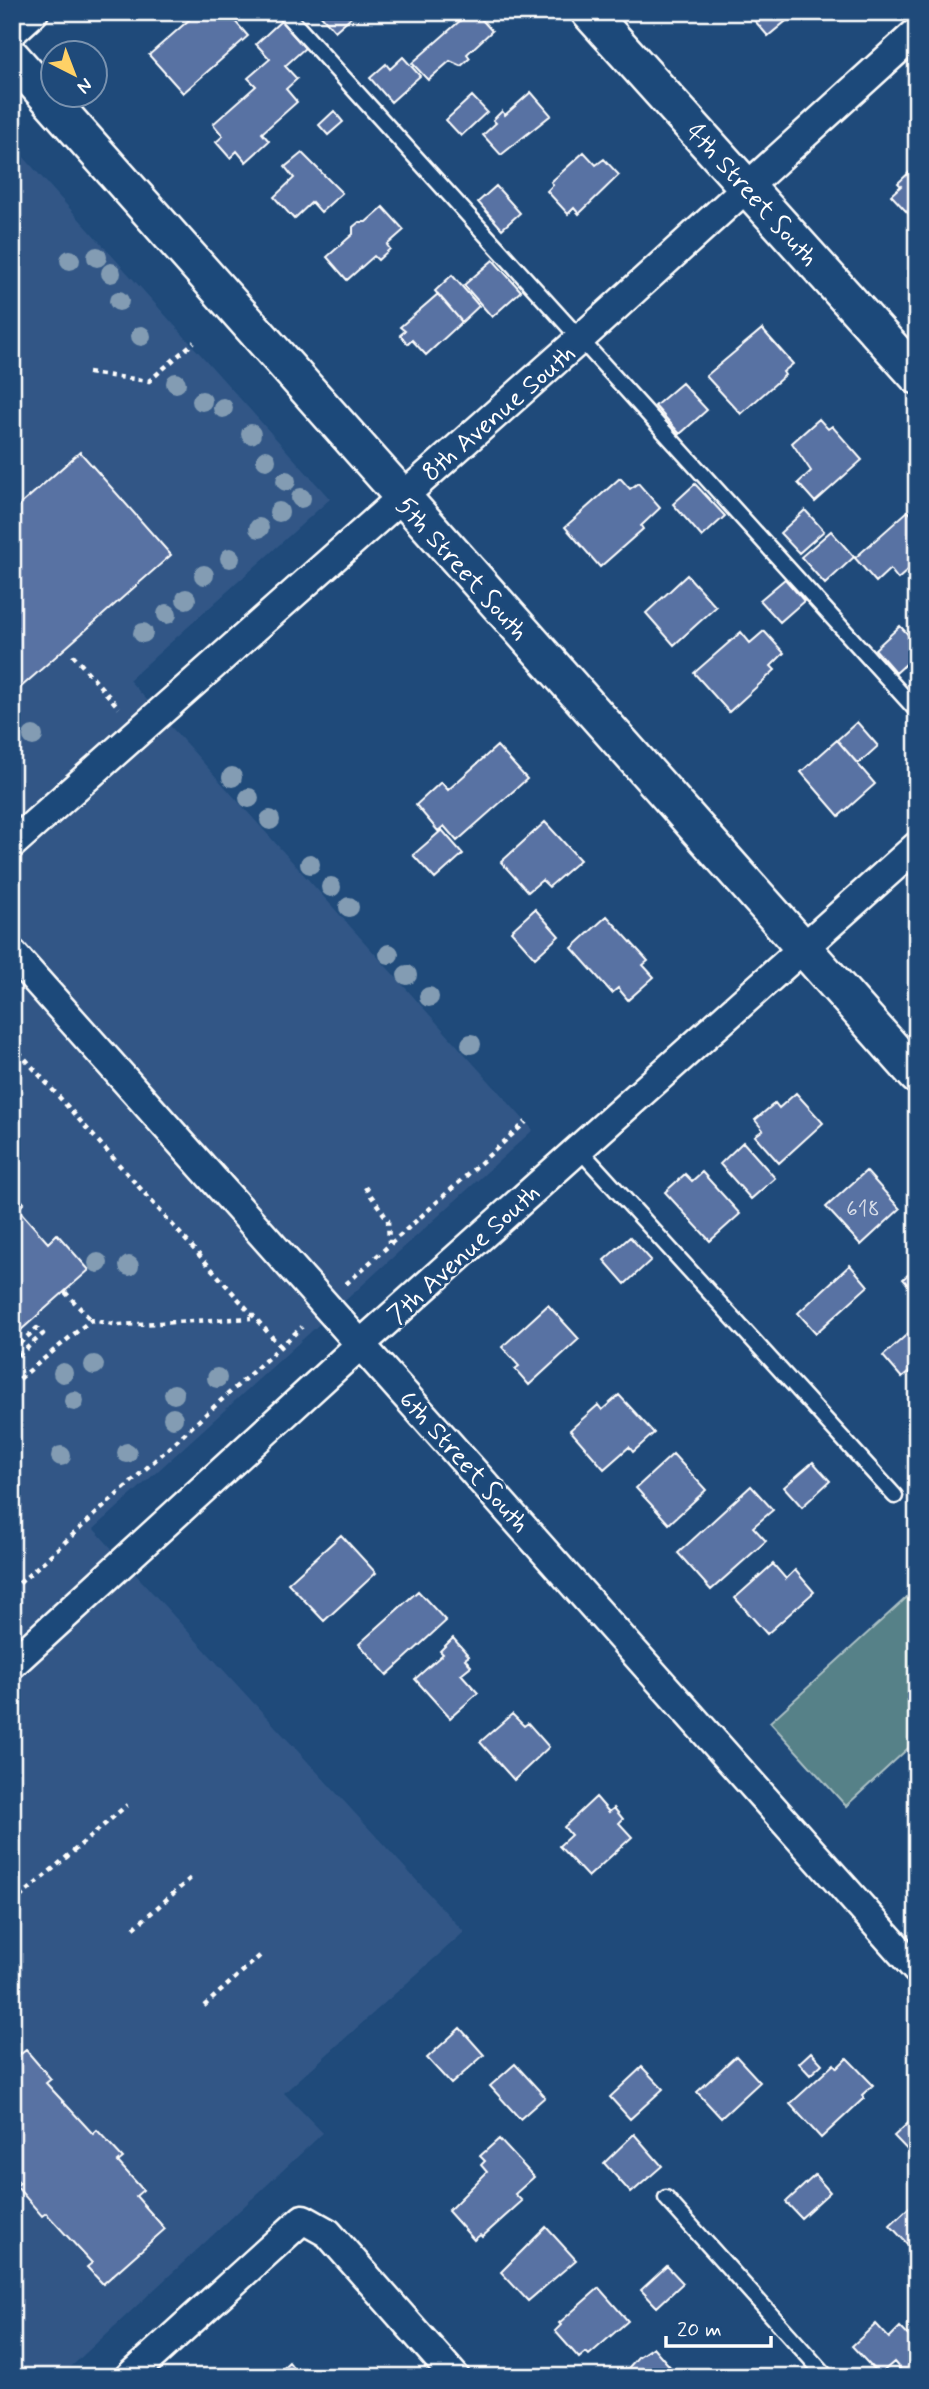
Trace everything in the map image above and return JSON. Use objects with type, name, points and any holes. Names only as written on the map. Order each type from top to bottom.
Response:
[{"type":"street","points":[[12,32],[34,12]]},
{"type":"street","name":"4th Street South","points":[[589,12],[917,376]]},
{"type":"street","name":"8th Avenue South","points":[[12,844],[579,341],[917,32]]},
{"type":"street","name":"5th Street South","points":[[12,57],[917,1076]]},
{"type":"street","name":"7th Avenue South","points":[[12,1664],[361,1344],[917,846]]},
{"type":"street","name":"6th Street South","points":[[12,953],[917,1970]]},
{"type":"street","points":[[128,2377],[303,2219],[328,2233],[455,2377]]},
{"type":"lane","points":[[284,12],[579,341],[917,711]]},
{"type":"lane","points":[[579,1150],[895,1496]]},
{"type":"lane","points":[[666,2199],[827,2377]]},
{"type":"path","points":[[88,373],[149,380],[194,342]]},
{"type":"path","points":[[73,655],[138,730]]},
{"type":"path","points":[[12,1044],[252,1318],[280,1346]]},
{"type":"path","points":[[12,1590],[526,1122]]},
{"type":"path","points":[[365,1187],[388,1220],[389,1244]]},
{"type":"path","points":[[65,1292],[91,1320],[119,1325],[252,1318]]},
{"type":"path","points":[[12,1385],[91,1320]]},
{"type":"path","points":[[12,1350],[37,1328],[43,1334],[12,1361]]},
{"type":"path","points":[[12,1904],[127,1805]]},
{"type":"path","points":[[134,1928],[192,1877]]},
{"type":"path","points":[[204,2006],[262,1954]]},
{"type":"shaded area","points":[[12,144],[330,499],[129,680],[533,1130],[94,1529],[464,1932],[284,2093],[323,2133],[60,2377],[12,2377]]},
{"type":"green space","points":[[917,1588],[917,1740],[846,1806],[770,1722]]},
{"type":"building","points":[[198,12],[227,12],[248,36],[183,93],[149,55]]},
{"type":"building","points":[[318,12],[357,12],[335,31]]},
{"type":"building","points":[[470,12],[475,12],[492,31],[467,54],[470,58],[461,66],[450,61],[428,80],[412,63]]},
{"type":"building","points":[[747,12],[797,12],[768,36]]},
{"type":"building","points":[[281,21],[305,48],[285,66],[297,79],[286,89],[297,102],[262,133],[269,141],[246,162],[237,151],[230,158],[216,142],[223,136],[213,124],[256,86],[248,78],[270,59],[256,44]]},
{"type":"building","points":[[403,57],[420,76],[391,102],[370,78],[386,64],[390,69]]},
{"type":"building","points":[[531,92],[551,115],[501,155],[483,135],[496,123],[493,120],[502,111],[505,115]]},
{"type":"building","points":[[472,96],[487,112],[461,136],[446,120]]},
{"type":"building","points":[[334,111],[343,122],[328,135],[319,125]]},
{"type":"building","points":[[584,152],[596,165],[604,159],[619,175],[579,214],[574,208],[568,214],[547,191],[553,185],[551,182]]},
{"type":"building","points":[[302,153],[342,193],[321,212],[312,202],[294,219],[274,197],[294,178],[285,167]]},
{"type":"building","points":[[917,165],[917,223],[891,195],[901,186],[898,183]]},
{"type":"building","points":[[496,186],[520,213],[502,229],[478,202]]},
{"type":"building","points":[[383,207],[404,230],[387,245],[390,249],[378,260],[374,256],[347,280],[327,257],[353,234],[353,227],[359,222],[366,222]]},
{"type":"building","points":[[493,260],[521,291],[492,317],[464,285]]},
{"type":"building","points":[[452,275],[479,306],[462,322],[435,291]]},
{"type":"building","points":[[438,294],[462,322],[426,355],[412,340],[408,344],[400,335],[405,331],[400,327]]},
{"type":"building","points":[[762,329],[793,364],[783,372],[785,375],[741,414],[706,376]]},
{"type":"building","points":[[682,383],[707,410],[680,434],[655,406]]},
{"type":"building","points":[[819,419],[828,429],[832,426],[862,460],[815,502],[798,483],[811,471],[792,443]]},
{"type":"building","points":[[80,452],[171,555],[12,695],[12,512]]},
{"type":"building","points":[[620,478],[630,489],[638,483],[660,508],[641,526],[643,529],[600,567],[565,527]]},
{"type":"building","points":[[695,484],[725,516],[702,537],[673,504]]},
{"type":"building","points":[[805,510],[824,531],[799,553],[780,533]]},
{"type":"building","points":[[908,511],[917,520],[917,562],[898,579],[890,569],[876,582],[855,558]]},
{"type":"building","points":[[831,531],[854,557],[825,584],[801,557]]},
{"type":"building","points":[[687,575],[716,607],[674,645],[646,613]]},
{"type":"building","points":[[785,579],[804,601],[780,622],[760,600]]},
{"type":"building","points":[[900,626],[917,644],[917,654],[896,673],[875,649]]},
{"type":"building","points":[[764,631],[784,653],[771,666],[775,670],[729,712],[694,673],[741,632],[750,643]]},
{"type":"building","points":[[857,722],[878,746],[858,764],[837,740]]},
{"type":"building","points":[[837,740],[875,784],[839,816],[801,772]]},
{"type":"building","points":[[497,746],[527,779],[457,841],[444,826],[438,831],[416,805],[441,782],[448,790]]},
{"type":"building","points":[[545,822],[580,860],[549,887],[542,880],[528,892],[501,862]]},
{"type":"building","points":[[442,830],[463,854],[435,879],[413,855]]},
{"type":"building","points":[[535,909],[559,936],[535,958],[511,931]]},
{"type":"building","points":[[607,916],[648,961],[643,965],[654,977],[628,1000],[618,988],[612,993],[572,948]]},
{"type":"building","points":[[796,1093],[823,1123],[779,1163],[755,1136],[763,1130],[755,1120],[775,1103],[779,1108]]},
{"type":"building","points":[[743,1142],[775,1178],[751,1199],[720,1164]]},
{"type":"building","points":[[866,1171],[900,1209],[861,1245],[826,1207]]},
{"type":"building","points":[[702,1172],[740,1214],[710,1241],[665,1192],[685,1174],[692,1181]]},
{"type":"building","points":[[12,1190],[24,1203],[18,1209],[48,1243],[57,1234],[89,1270],[12,1338]]},
{"type":"building","points":[[630,1237],[651,1260],[625,1284],[604,1260]]},
{"type":"building","points":[[850,1265],[868,1286],[816,1333],[798,1313]]},
{"type":"building","points":[[917,1267],[917,1295],[903,1279]]},
{"type":"building","points":[[548,1305],[579,1339],[529,1385],[515,1369],[519,1366],[502,1347]]},
{"type":"building","points":[[914,1328],[917,1365],[902,1378],[883,1356]]},
{"type":"building","points":[[619,1395],[654,1433],[633,1452],[629,1447],[604,1469],[570,1430],[598,1405],[602,1410]]},
{"type":"building","points":[[673,1454],[706,1490],[669,1524],[636,1488]]},
{"type":"building","points":[[813,1462],[830,1481],[802,1507],[784,1487]]},
{"type":"building","points":[[751,1486],[773,1510],[753,1527],[766,1541],[711,1590],[678,1553]]},
{"type":"building","points":[[341,1535],[376,1573],[324,1621],[288,1583]]},
{"type":"building","points":[[773,1564],[786,1579],[795,1570],[814,1592],[767,1634],[735,1598]]},
{"type":"building","points":[[418,1591],[446,1621],[387,1675],[359,1644]]},
{"type":"building","points":[[453,1638],[469,1656],[465,1659],[471,1666],[461,1674],[478,1693],[450,1718],[415,1679],[443,1654],[440,1651]]},
{"type":"building","points":[[512,1714],[524,1726],[528,1723],[549,1747],[514,1780],[480,1742]]},
{"type":"building","points":[[917,1781],[917,1799],[908,1789]]},
{"type":"building","points":[[596,1797],[609,1812],[614,1808],[623,1819],[619,1823],[632,1837],[588,1877],[559,1846],[571,1835],[564,1827]]},
{"type":"building","points":[[460,2028],[484,2055],[451,2084],[427,2058]]},
{"type":"building","points":[[12,2044],[21,2054],[26,2050],[51,2079],[46,2083],[93,2134],[97,2130],[123,2158],[118,2162],[143,2190],[136,2196],[165,2229],[103,2284],[87,2267],[92,2263],[46,2213],[42,2216],[16,2186],[20,2183],[12,2175]]},
{"type":"building","points":[[811,2052],[822,2064],[810,2075],[799,2063]]},
{"type":"building","points":[[736,2056],[760,2082],[721,2118],[697,2092]]},
{"type":"building","points":[[847,2058],[873,2085],[862,2095],[864,2098],[821,2138],[790,2104],[834,2064],[837,2068]]},
{"type":"building","points":[[515,2064],[545,2097],[520,2119],[490,2086]]},
{"type":"building","points":[[642,2067],[663,2089],[630,2119],[610,2097]]},
{"type":"building","points":[[917,2115],[917,2160],[894,2136]]},
{"type":"building","points":[[634,2134],[662,2166],[631,2193],[604,2163]]},
{"type":"building","points":[[499,2139],[534,2177],[515,2194],[522,2201],[482,2237],[480,2235],[474,2240],[448,2211],[487,2172],[481,2165],[485,2161],[480,2156]]},
{"type":"building","points":[[815,2175],[830,2192],[801,2218],[786,2202]]},
{"type":"building","points":[[914,2203],[917,2243],[911,2248],[890,2225]]},
{"type":"building","points":[[546,2227],[576,2260],[528,2301],[501,2272]]},
{"type":"building","points":[[667,2266],[683,2283],[657,2307],[641,2290]]},
{"type":"building","points":[[599,2288],[628,2321],[589,2355],[586,2352],[579,2358],[555,2331],[561,2325],[559,2323]]},
{"type":"building","points":[[876,2324],[889,2338],[900,2327],[917,2345],[917,2377],[907,2377],[894,2362],[879,2375],[852,2346]]},
{"type":"building","points":[[653,2347],[679,2377],[620,2377],[638,2357]]},
{"type":"building","points":[[289,2362],[301,2377],[273,2377]]}]
